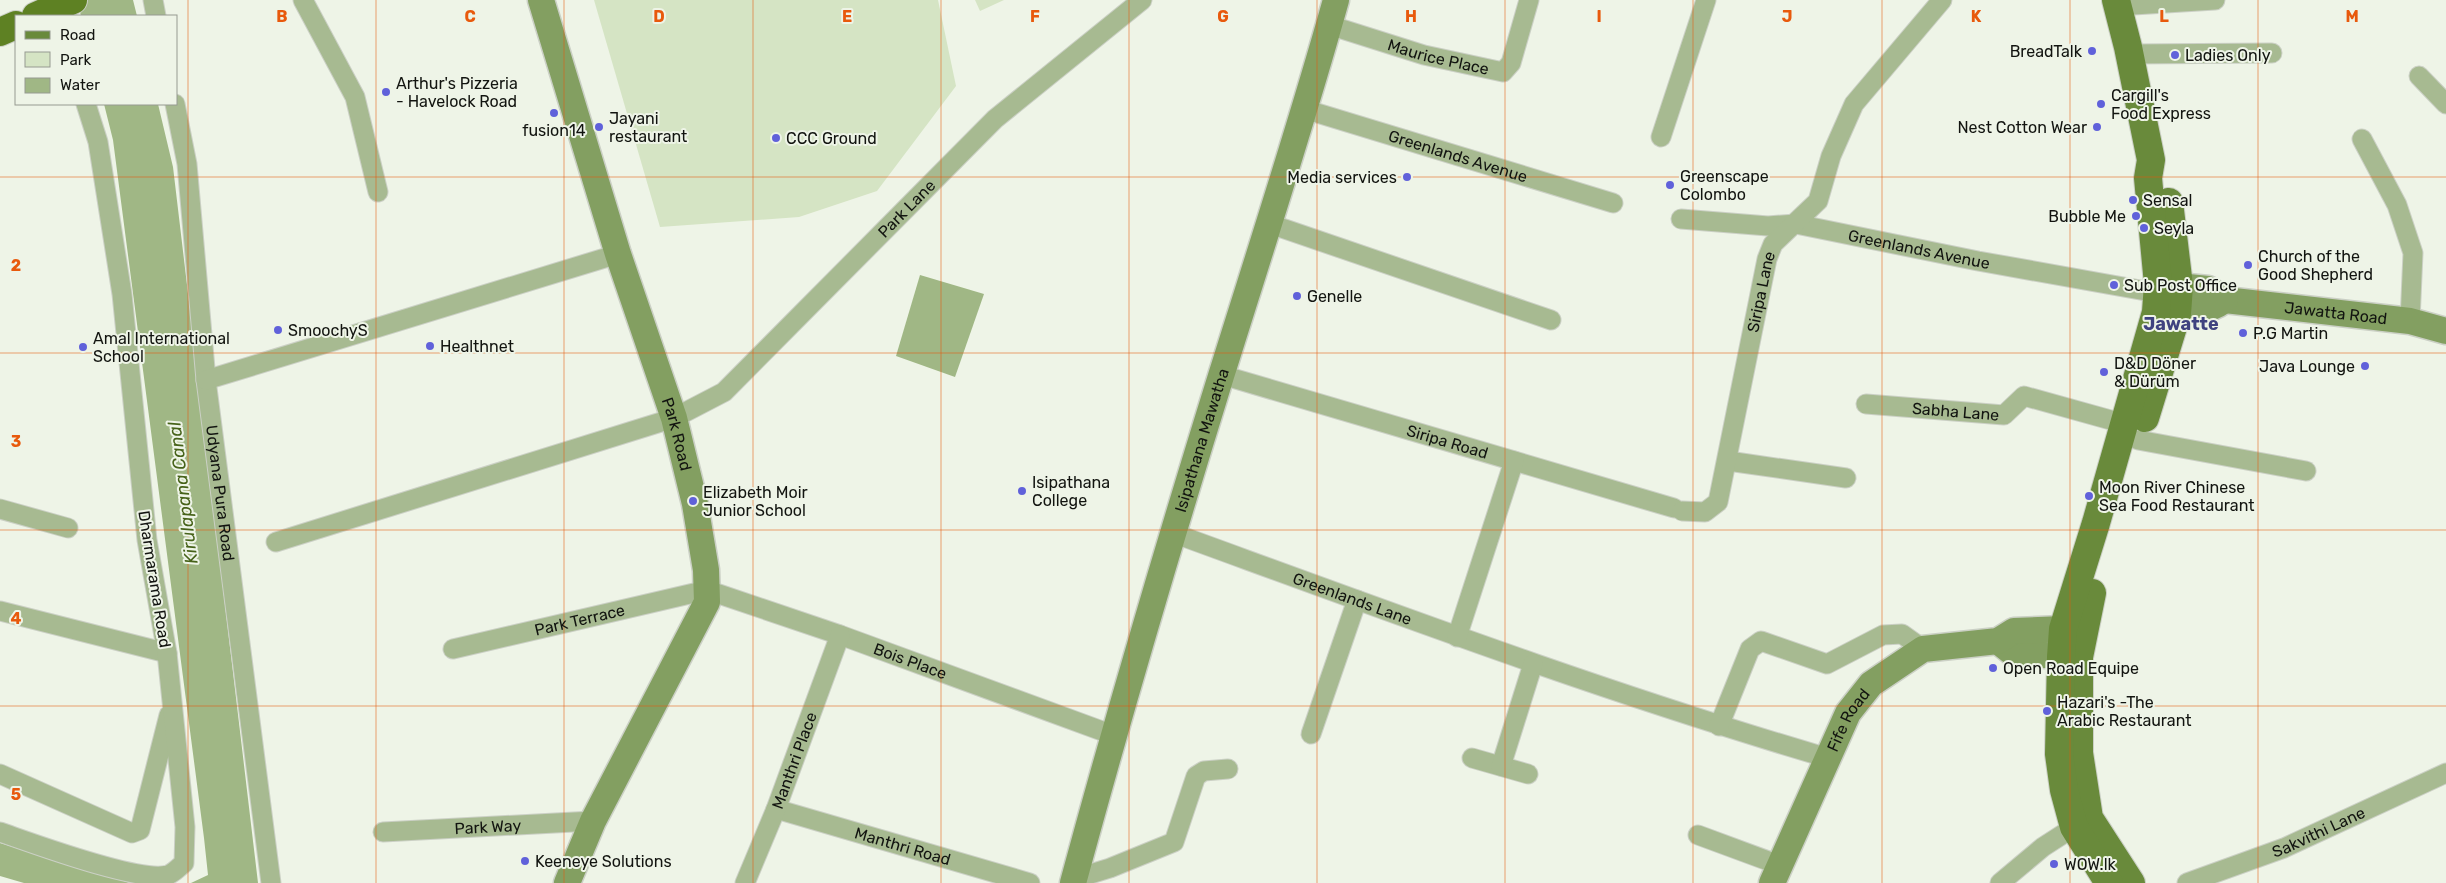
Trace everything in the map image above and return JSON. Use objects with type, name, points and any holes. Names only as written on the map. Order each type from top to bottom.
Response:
[{"type":"highway","points":[[38,15],[67,7]]},
{"type":"highway","points":[[0,32],[15,25]]},
{"type":"main road","name":"Park Road","points":[[541,0],[618,254],[674,418],[694,504],[706,570],[707,590],[707,602],[593,821],[567,883]]},
{"type":"main road","name":"Isipathana Mawatha","points":[[1074,881],[1113,735],[1173,533],[1270,224],[1336,0]]},
{"type":"main road","points":[[2109,883],[2074,827],[2064,790],[2059,754],[2071,644],[2111,527],[2131,432],[2165,298],[2148,178],[2151,160],[2130,54],[2116,3]]},
{"type":"main road","name":"Jawatta Road","points":[[2165,298],[2206,311],[2225,300],[2410,321],[2446,331]]},
{"type":"main road","name":"Fife Road","points":[[1777,875],[1848,713],[1871,684],[1923,649],[1998,641],[2013,653],[2071,644]]},
{"type":"main road","points":[[2071,644],[2079,752],[2089,818],[2131,883]]},
{"type":"street","points":[[28,0],[34,15]]},
{"type":"street","points":[[303,0],[355,97],[378,192]]},
{"type":"street","name":"Park Lane","points":[[276,542],[674,418],[724,392],[995,119],[1142,0]]},
{"type":"street","name":"Maurice Place","points":[[1329,25],[1424,54],[1503,72],[1511,63],[1529,0]]},
{"type":"street","points":[[1661,137],[1706,0]]},
{"type":"street","name":"Siripa Lane","points":[[1705,512],[1718,502],[1728,462],[1767,259],[1773,244],[1796,224],[1818,200],[1831,156],[1854,104],[1942,0]]},
{"type":"street","points":[[2116,3],[2215,0]]},
{"type":"street","points":[[2130,54],[2272,53]]},
{"type":"street","points":[[2418,76],[2446,104]]},
{"type":"street","name":"Dharmarama Road","points":[[0,832],[93,865],[147,877],[168,875],[184,863],[185,827],[167,653],[147,540],[122,294],[98,142],[86,105]]},
{"type":"street","name":"Udyana Pura Road","points":[[174,105],[187,164],[206,380],[271,883]]},
{"type":"street","name":"Greenlands Avenue","points":[[1304,108],[1613,203]]},
{"type":"street","points":[[2362,139],[2397,205],[2413,253],[2410,321]]},
{"type":"street","name":"Greenlands Avenue","points":[[1681,219],[1768,226],[1796,224],[2165,298]]},
{"type":"street","points":[[1270,224],[1551,320]]},
{"type":"street","points":[[206,380],[618,254]]},
{"type":"street","name":"Siripa Road","points":[[1222,375],[1678,510],[1705,512]]},
{"type":"street","name":"Sabha Lane","points":[[1866,404],[2004,415],[2024,396],[2131,432]]},
{"type":"street","points":[[2131,432],[2306,471]]},
{"type":"street","points":[[1457,637],[1514,461]]},
{"type":"street","points":[[1728,462],[1846,478]]},
{"type":"street","points":[[0,510],[68,528]]},
{"type":"street","name":"Greenlands Lane","points":[[1173,533],[1533,664],[1719,726],[1828,758]]},
{"type":"street","name":"Bois Place","points":[[707,590],[840,635],[1113,735]]},
{"type":"street","name":"Park Terrace","points":[[453,649],[707,590]]},
{"type":"street","points":[[1311,734],[1357,600]]},
{"type":"street","points":[[0,612],[167,653]]},
{"type":"street","points":[[1719,726],[1750,649],[1761,641],[1827,664],[1883,635],[1902,634],[1923,649]]},
{"type":"street","name":"Manthri Place","points":[[745,883],[776,809],[840,635]]},
{"type":"street","points":[[1501,766],[1533,664]]},
{"type":"street","points":[[0,774],[132,833],[140,830],[172,703]]},
{"type":"street","points":[[1472,758],[1528,774]]},
{"type":"street","points":[[1074,881],[1174,842],[1196,776],[1204,771],[1228,769]]},
{"type":"street","name":"Sakvithi Lane","points":[[2187,883],[2284,848],[2446,773]]},
{"type":"street","name":"Manthri Road","points":[[776,809],[1030,883]]},
{"type":"street","name":"Park Way","points":[[384,832],[593,821]]},
{"type":"street","points":[[2000,883],[2043,848],[2074,827]]},
{"type":"street","points":[[1698,836],[1777,875]]},
{"type":"green space","name":"CCC Ground","points":[[594,0],[938,0],[956,86],[877,191],[799,217],[660,227]]},
{"type":"green space","points":[[975,0],[1004,0],[980,11]]},
{"type":"water","points":[[77,0],[133,0],[137,15],[81,15]]},
{"type":"water","name":"Kirulapana Canal","points":[[104,105],[158,105],[173,167],[258,883],[191,883],[208,875],[113,140]]},
{"type":"water","points":[[920,275],[984,294],[955,377],[896,356]]},
{"type":"water","points":[[0,843],[130,883],[24,883],[0,876]]},
{"type":"place","name":"BreadTalk","points":[[2092,51]]},
{"type":"place","name":"Ladies Only","points":[[2175,55]]},
{"type":"place","name":"Arthur's Pizzeria - Havelock Road","points":[[386,92]]},
{"type":"place","name":"Cargill's Food Express","points":[[2101,104]]},
{"type":"place","name":"fusion14","points":[[554,113]]},
{"type":"place","name":"Jayani restaurant","points":[[599,127]]},
{"type":"place","name":"Nest Cotton Wear","points":[[2097,127]]},
{"type":"place","name":"CCC Ground","points":[[776,138]]},
{"type":"place","name":"Media services","points":[[1407,177]]},
{"type":"place","name":"Greenscape Colombo","points":[[1670,185]]},
{"type":"place","name":"Sensal","points":[[2133,200]]},
{"type":"place","name":"Bubble Me","points":[[2136,216]]},
{"type":"place","name":"Seyla","points":[[2144,228]]},
{"type":"place","name":"Church of the Good Shepherd","points":[[2248,265]]},
{"type":"place","name":"Sub Post Office","points":[[2114,285]]},
{"type":"place","name":"Genelle","points":[[1297,296]]},
{"type":"place","name":"SmoochyS","points":[[278,330]]},
{"type":"place","name":"P.G Martin","points":[[2243,333]]},
{"type":"place","name":"Healthnet","points":[[430,346]]},
{"type":"place","name":"Amal International School","points":[[83,347]]},
{"type":"place","name":"Java Lounge","points":[[2365,366]]},
{"type":"place","name":"D&D Döner & Dürüm","points":[[2104,372]]},
{"type":"place","name":"Isipathana College","points":[[1022,491]]},
{"type":"place","name":"Moon River Chinese Sea Food Restaurant","points":[[2089,496]]},
{"type":"place","name":"Elizabeth Moir Junior School","points":[[693,501]]},
{"type":"place","name":"Open Road Equipe","points":[[1993,668]]},
{"type":"place","name":"Hazari's -The Arabic Restaurant","points":[[2047,711]]},
{"type":"place","name":"Keeneye Solutions","points":[[525,861]]},
{"type":"place","name":"WOW.lk","points":[[2054,864]]},
{"type":"district","name":"Jawatte","points":[[2181,324]]}]
